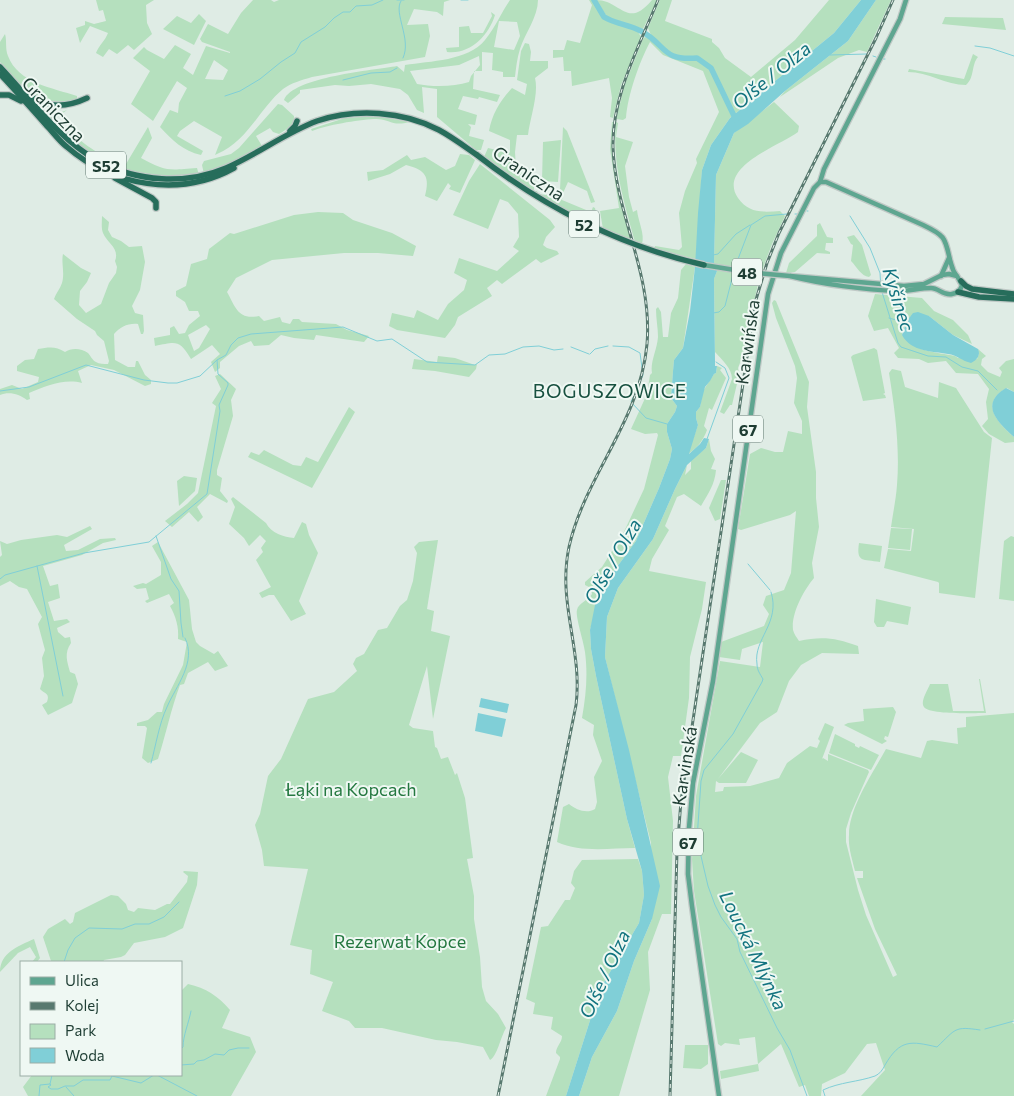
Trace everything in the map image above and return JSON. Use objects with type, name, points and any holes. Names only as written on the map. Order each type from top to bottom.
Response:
[{"type":"highway","name":"Graniczna","points":[[0,68],[72,143],[108,166],[136,175],[170,179],[196,177],[227,168],[318,121],[339,116],[375,113],[410,119],[439,130],[526,191],[580,222],[647,250],[704,265]]},
{"type":"highway","name":"Graniczna","points":[[0,74],[66,146],[81,158],[107,172],[147,184],[173,185],[194,182],[228,171],[297,134],[339,116]]},
{"type":"highway","points":[[14,83],[43,103],[60,106],[87,98]]},
{"type":"highway","points":[[0,95],[8,94],[14,96],[32,110]]},
{"type":"highway","points":[[77,102],[79,99],[78,95]]},
{"type":"highway","points":[[282,138],[292,130],[297,121]]},
{"type":"highway","points":[[107,172],[152,198],[156,202],[156,208]]},
{"type":"highway","name":"48","points":[[959,278],[966,286],[972,289],[1014,294]]},
{"type":"highway","name":"48","points":[[958,292],[979,297],[1014,299]]},
{"type":"main road","name":"Karwińska","points":[[726,589],[768,294],[775,271],[784,248],[814,188],[820,182],[824,169],[900,19],[906,0]]},
{"type":"main road","points":[[820,182],[826,182],[929,228],[940,235],[946,242],[952,268],[959,278],[962,288],[958,292]]},
{"type":"main road","points":[[937,289],[936,284],[949,257]]},
{"type":"main road","name":"48","points":[[704,265],[867,286],[932,288],[947,295],[958,292]]},
{"type":"main road","name":"48","points":[[897,288],[924,284],[949,274],[959,278]]},
{"type":"main road","name":"Karvinská","points":[[719,1096],[692,906],[688,874],[688,850],[693,783],[711,690],[726,589]]},
{"type":"green space","points":[[96,0],[154,0],[146,5],[147,23],[152,34],[134,50],[128,45],[117,54],[109,49],[103,57],[96,53],[108,33],[90,26],[80,43],[76,28],[85,25],[85,21],[94,24],[106,21],[103,10],[99,11]]},
{"type":"green space","points":[[253,0],[271,0],[274,2],[279,0],[450,0],[444,2],[443,16],[437,12],[414,9],[407,25],[428,24],[430,36],[425,57],[312,77],[290,85],[275,97],[237,141],[215,155],[222,137],[194,121],[180,131],[177,136],[203,151],[201,155],[189,151],[178,144],[160,127],[170,110],[178,113],[179,103],[187,88],[177,81],[153,121],[131,104],[150,71],[133,58],[144,47],[164,59],[175,45],[191,54],[183,68],[193,75],[206,46],[230,53],[202,42],[200,39],[208,24],[228,34],[241,13]],"holes":[[[214,60],[228,70],[223,80],[205,79]]]},
{"type":"green space","points":[[510,0],[538,0],[536,13],[519,52],[515,77],[503,77],[503,72],[492,70],[493,53],[482,52],[482,71],[475,71],[480,65],[479,56],[459,65],[410,71],[417,84],[436,86],[450,86],[469,82],[474,72],[473,89],[500,95],[497,102],[479,97],[478,99],[463,96],[458,109],[477,115],[475,125],[468,124],[471,127],[469,136],[484,140],[481,150],[476,150],[437,117],[437,89],[422,87],[424,113],[417,110],[408,95],[400,89],[371,84],[335,85],[300,90],[300,93],[288,103],[284,100],[290,92],[318,80],[354,72],[397,66],[404,72],[405,65],[448,59],[469,52],[485,40]],"holes":[[[499,21],[517,22],[520,36],[514,50],[494,47]]]},
{"type":"green space","points":[[589,0],[592,0],[603,18],[609,22],[637,30],[641,37],[621,85],[613,118],[610,117],[612,98],[609,78],[572,86],[571,71],[564,71],[563,57],[553,58],[553,50],[564,50],[567,40],[580,43],[592,5]]},
{"type":"green space","points":[[596,0],[605,1],[630,13],[636,13],[652,0],[657,0],[643,29],[607,17]]},
{"type":"green space","points":[[660,0],[672,0],[665,21],[712,39],[712,42],[719,48],[725,58],[751,77],[795,40],[829,0],[861,0],[834,33],[730,118],[711,145],[702,170],[696,259],[654,249],[655,246],[679,250],[682,247],[679,213],[685,191],[697,163],[696,159],[719,112],[703,71],[663,55],[650,42],[635,79],[626,118],[623,120],[616,119],[625,84],[643,39],[645,37],[649,38],[651,35],[648,28]]},
{"type":"green space","points":[[876,0],[891,0],[867,52],[859,50],[838,58],[780,97],[848,41]]},
{"type":"green space","points":[[491,12],[495,15],[492,22],[488,30],[477,42],[463,50],[447,52],[446,48],[459,47],[459,27],[469,26],[471,33],[483,33],[492,16]]},
{"type":"green space","points":[[199,14],[206,21],[194,45],[163,29],[177,16],[191,23]]},
{"type":"green space","points":[[945,17],[1003,18],[1006,30],[942,24]]},
{"type":"green space","points":[[5,34],[8,56],[20,73],[37,83],[77,96],[77,100],[62,104],[49,103],[40,100],[25,89],[0,62],[0,42]]},
{"type":"green space","points":[[525,43],[529,44],[531,52],[530,61],[548,61],[548,68],[535,78],[535,99],[528,135],[517,135],[515,152],[516,168],[525,174],[534,176],[534,191],[537,191],[538,194],[484,157],[488,148],[510,152],[510,140],[489,131],[497,108],[512,88],[525,95],[527,84],[517,80],[521,51]]},
{"type":"green space","points":[[973,54],[978,57],[974,64],[971,78],[966,85],[908,72],[909,69],[964,79]]},
{"type":"green space","points":[[774,102],[799,126],[798,132],[765,151],[743,167],[736,177],[734,187],[738,198],[747,207],[757,211],[780,211],[785,216],[760,276],[745,350],[738,368],[739,375],[732,405],[724,414],[720,412],[732,375],[715,352],[714,279],[717,271],[714,263],[716,175],[734,133]]},
{"type":"green space","points":[[278,104],[282,105],[294,116],[290,127],[279,134],[273,132],[270,128],[256,136],[262,146],[223,167],[204,174],[202,165],[204,161],[231,154],[239,148]]},
{"type":"green space","points":[[67,110],[56,118],[71,133],[96,152],[106,157],[126,164],[148,127],[152,138],[141,158],[162,168],[197,168],[199,175],[175,176],[134,172],[99,158],[66,134],[49,117]]},
{"type":"green space","points":[[377,116],[409,122],[398,124],[374,119],[359,120],[312,131],[311,129],[345,118]]},
{"type":"green space","points":[[612,122],[614,167],[631,240],[603,229],[600,211],[619,208],[610,149]]},
{"type":"green space","points":[[616,122],[618,123],[616,137],[633,142],[625,166],[629,197],[633,212],[637,210],[642,232],[642,244],[635,242],[620,183],[615,138]]},
{"type":"green space","points":[[563,127],[567,131],[595,202],[591,203],[587,191],[568,182],[563,193],[560,190]]},
{"type":"green space","points":[[561,140],[558,182],[542,181],[543,142]]},
{"type":"green space","points":[[460,154],[469,155],[475,160],[460,193],[449,189],[451,186],[448,183],[437,201],[425,196],[427,184],[425,175],[413,167],[406,165],[390,174],[368,181],[367,172],[383,170],[407,155],[411,160],[425,157],[446,170],[455,166]]},
{"type":"green space","points":[[480,164],[550,220],[555,227],[546,237],[543,245],[557,251],[559,254],[541,263],[536,259],[502,284],[497,280],[487,288],[492,296],[458,317],[455,325],[445,338],[397,330],[389,326],[392,313],[414,318],[417,310],[438,320],[448,304],[464,290],[467,280],[454,273],[459,258],[497,271],[519,251],[513,247],[519,237],[518,214],[508,202],[500,199],[488,229],[453,215],[469,181]]},
{"type":"green space","points":[[538,194],[557,196],[563,194],[562,200],[591,212],[593,207],[595,208],[597,218],[594,219],[595,226]]},
{"type":"green space","points":[[318,212],[343,213],[353,220],[392,233],[416,246],[413,256],[344,253],[272,260],[236,278],[227,292],[233,303],[242,314],[252,317],[259,316],[264,321],[280,317],[282,322],[290,324],[293,319],[299,319],[302,322],[336,324],[347,330],[369,336],[364,342],[316,335],[314,340],[281,335],[269,345],[254,346],[251,341],[239,346],[220,362],[220,368],[215,372],[211,362],[220,354],[212,345],[191,359],[180,345],[172,343],[155,346],[154,338],[170,335],[170,328],[174,326],[179,334],[185,333],[189,325],[200,316],[198,311],[189,311],[185,302],[176,296],[176,291],[186,286],[191,264],[207,259],[209,249],[230,233],[234,234],[294,215]],"holes":[[[206,325],[210,329],[199,348],[194,351],[188,335]]]},
{"type":"green space","points":[[102,216],[109,222],[108,230],[112,237],[129,247],[142,246],[145,262],[140,290],[132,306],[135,313],[143,315],[144,331],[141,334],[138,324],[131,324],[122,327],[114,334],[115,360],[128,367],[135,367],[136,361],[138,361],[145,375],[151,380],[151,384],[145,386],[114,370],[91,365],[78,371],[82,383],[69,381],[48,385],[29,393],[30,399],[27,400],[14,394],[0,395],[0,389],[12,385],[22,389],[38,382],[39,377],[17,371],[17,366],[25,360],[34,359],[38,349],[52,348],[65,352],[79,349],[88,353],[97,363],[108,364],[104,341],[95,331],[77,319],[54,299],[63,279],[63,254],[91,273],[80,291],[79,305],[86,313],[101,304],[117,267],[115,261],[116,253],[102,231]]},
{"type":"green space","points":[[820,223],[827,237],[833,238],[833,243],[826,243],[825,250],[830,252],[830,254],[817,253],[795,272],[786,273],[789,263],[817,236],[817,225]]},
{"type":"green space","points":[[854,235],[862,245],[871,275],[869,277],[861,273],[851,261],[853,245],[847,237]]},
{"type":"green space","points":[[686,264],[695,267],[683,348],[674,360],[671,398],[677,406],[667,424],[667,432],[672,449],[670,459],[636,541],[614,571],[604,581],[590,630],[596,676],[635,848],[576,848],[557,842],[563,807],[569,804],[582,811],[595,809],[597,802],[594,777],[602,761],[593,735],[594,725],[582,718],[586,669],[585,652],[577,610],[579,605],[592,594],[591,588],[585,585],[585,582],[602,567],[622,540],[622,536],[644,489],[658,435],[657,433],[645,434],[631,429],[647,394],[652,373],[658,337],[656,309],[658,307],[661,312],[663,337],[668,337],[671,313],[678,298],[681,270]]},
{"type":"green space","points":[[875,294],[922,298],[934,311],[953,320],[968,335],[972,344],[953,335],[929,316],[907,321],[902,334],[906,340],[918,348],[958,358],[977,359],[978,349],[986,356],[982,359],[981,365],[988,372],[1000,377],[1002,372],[999,368],[1006,361],[1014,359],[1014,392],[1007,388],[994,400],[992,406],[997,419],[1014,437],[1014,442],[1005,443],[989,434],[982,426],[988,419],[986,402],[989,389],[978,374],[956,373],[946,361],[928,363],[919,359],[898,358],[894,353],[899,348],[888,328],[874,331],[868,316]]},
{"type":"green space","points":[[774,300],[809,382],[807,407],[816,472],[819,527],[812,563],[814,578],[799,602],[794,616],[793,630],[799,641],[822,638],[843,641],[858,646],[859,654],[822,653],[801,665],[789,681],[777,712],[760,723],[718,779],[741,752],[758,760],[746,783],[719,783],[716,781],[715,792],[723,791],[724,787],[750,786],[779,778],[787,763],[810,746],[817,748],[820,741],[818,739],[825,723],[834,727],[822,759],[828,761],[828,754],[869,772],[851,813],[846,829],[846,842],[866,915],[893,977],[897,975],[875,929],[857,878],[863,878],[863,871],[855,871],[850,853],[850,824],[857,802],[886,749],[921,758],[927,741],[958,744],[957,728],[966,727],[966,717],[1014,713],[1014,1019],[1012,1022],[1014,1024],[1014,1096],[861,1096],[885,1070],[876,1043],[867,1044],[845,1073],[822,1084],[821,1096],[809,1096],[805,1085],[799,1087],[781,1044],[758,1064],[755,1037],[739,1039],[740,1045],[725,1043],[721,1046],[718,1044],[694,891],[692,859],[696,796],[720,661],[760,667],[763,642],[742,649],[740,660],[719,657],[721,642],[764,626],[769,614],[763,605],[766,596],[784,590],[791,573],[796,511],[790,515],[741,530],[738,529],[750,454],[761,448],[783,452],[788,431],[802,434],[802,421],[794,403],[797,378],[795,366],[776,318],[772,303]]},
{"type":"green space","points":[[874,348],[877,350],[885,393],[883,394],[886,398],[863,401],[851,357]]},
{"type":"green space","points":[[438,356],[477,364],[476,369],[469,377],[412,369],[414,359],[437,362]]},
{"type":"green space","points":[[717,366],[722,368],[720,370],[726,378],[712,410],[709,408],[704,426],[707,430],[704,438],[688,454],[698,425],[696,412],[700,407],[703,391],[716,373]]},
{"type":"green space","points":[[892,369],[901,371],[905,387],[938,398],[939,382],[956,388],[984,432],[992,438],[975,598],[939,593],[938,582],[884,568],[888,549],[911,551],[914,529],[891,527],[898,471],[895,415],[889,373]]},
{"type":"green space","points":[[220,374],[236,389],[231,400],[233,416],[217,470],[217,475],[222,478],[220,491],[228,501],[227,503],[210,494],[197,507],[203,517],[198,522],[189,512],[172,527],[165,521],[198,493],[216,406],[212,403],[221,389],[215,376]]},
{"type":"green space","points":[[349,407],[355,412],[312,488],[248,457],[251,452],[259,455],[264,450],[293,465],[301,466],[306,457],[318,462]]},
{"type":"green space","points":[[709,439],[711,451],[715,459],[711,469],[716,470],[711,489],[701,506],[684,494],[677,497],[665,526],[669,530],[652,559],[649,571],[706,582],[702,609],[690,657],[689,698],[681,756],[673,756],[668,777],[673,821],[671,914],[662,914],[648,952],[650,990],[619,1096],[579,1096],[592,1057],[617,1011],[634,961],[652,919],[651,843],[605,657],[607,617],[618,588],[653,539],[687,465],[685,475],[691,469],[691,460],[706,448]]},
{"type":"green space","points":[[184,476],[197,478],[195,491],[179,506],[177,481]]},
{"type":"green space","points":[[721,480],[726,480],[720,519],[715,521],[709,508]]},
{"type":"green space","points":[[233,497],[266,523],[274,532],[282,535],[294,538],[302,522],[306,524],[318,553],[299,601],[306,614],[291,621],[274,595],[262,598],[259,593],[271,587],[256,560],[263,552],[261,548],[266,541],[260,535],[249,546],[244,538],[229,524],[235,507],[231,499]]},
{"type":"green space","points":[[90,526],[92,529],[64,545],[66,551],[78,550],[100,539],[115,538],[116,540],[103,543],[82,555],[43,566],[50,586],[58,584],[60,598],[48,602],[54,621],[67,619],[70,622],[57,628],[58,632],[65,638],[70,637],[71,643],[67,650],[67,661],[70,672],[75,674],[78,684],[72,703],[48,715],[42,705],[47,702],[47,695],[40,689],[44,676],[42,658],[45,650],[38,624],[42,617],[27,589],[19,587],[10,581],[0,586],[0,557],[2,555],[0,541],[7,544],[57,535],[67,537]]},
{"type":"green space","points":[[891,528],[912,529],[910,550],[888,548]]},
{"type":"green space","points":[[1011,536],[1014,537],[1014,601],[999,599],[1004,541]]},
{"type":"green space","points":[[438,540],[427,609],[434,611],[431,631],[450,636],[433,719],[427,666],[409,725],[413,728],[433,731],[435,747],[441,759],[448,757],[455,775],[457,773],[465,798],[473,858],[467,859],[474,896],[474,919],[480,957],[482,987],[486,1001],[498,1014],[506,1028],[495,1055],[490,1060],[483,1047],[436,1040],[382,1028],[355,1028],[349,1021],[322,1011],[333,982],[310,974],[312,950],[290,945],[308,869],[264,866],[255,825],[260,814],[268,776],[281,759],[308,699],[334,692],[357,671],[353,664],[356,658],[364,654],[378,630],[387,628],[400,606],[407,600],[413,581],[417,553],[414,547],[419,542]]},
{"type":"green space","points":[[158,542],[189,600],[192,629],[196,642],[214,654],[218,651],[228,666],[215,671],[208,662],[188,673],[184,684],[180,685],[158,759],[148,763],[142,758],[147,728],[145,726],[137,726],[137,723],[148,720],[157,712],[162,712],[183,665],[187,642],[178,639],[177,622],[170,606],[174,603],[169,594],[147,603],[145,601],[149,599],[146,588],[137,589],[133,586],[146,584],[161,575],[161,562],[152,546]]},
{"type":"green space","points":[[859,543],[882,546],[880,562],[862,559],[858,549]]},
{"type":"green space","points":[[876,599],[911,607],[908,625],[887,621],[884,627],[877,627],[874,622]]},
{"type":"green space","points":[[980,679],[986,713],[934,711],[928,710],[923,705],[930,684],[948,684],[953,711],[984,711]]},
{"type":"green space","points":[[893,707],[896,712],[888,737],[885,736],[884,739],[887,741],[882,744],[844,725],[864,721],[863,709]]},
{"type":"green space","points":[[835,734],[859,748],[860,746],[879,755],[871,770],[829,753]]},
{"type":"green space","points":[[638,859],[642,871],[644,895],[639,923],[600,989],[566,1096],[546,1096],[560,1059],[556,1053],[562,1036],[551,1029],[553,1017],[533,1014],[535,1003],[526,999],[541,927],[548,926],[565,900],[570,900],[575,888],[571,883],[574,871],[582,860]]},
{"type":"green space","points":[[183,872],[198,872],[197,885],[183,928],[165,937],[134,943],[125,955],[121,957],[104,961],[51,961],[43,937],[48,929],[65,919],[70,924],[73,922],[75,913],[111,895],[118,896],[126,904],[128,910],[134,912],[138,908],[155,910],[170,904],[187,882],[188,876]]},
{"type":"green space","points":[[34,939],[40,958],[38,961],[33,961],[36,957],[30,947],[18,953],[0,972],[3,960],[16,948]]},
{"type":"green space","points":[[188,984],[206,990],[230,1010],[222,1028],[250,1037],[256,1052],[231,1096],[28,1096],[23,1087],[31,1076],[182,1076],[182,990]]},
{"type":"green space","points":[[685,1045],[708,1045],[708,1064],[701,1069],[683,1068]]},
{"type":"green space","points":[[758,1064],[759,1071],[721,1079],[720,1071]]},
{"type":"water","points":[[861,0],[876,0],[848,41],[785,91],[748,124],[734,133],[716,175],[714,263],[717,271],[714,279],[715,366],[717,366],[716,373],[705,387],[700,407],[696,412],[698,425],[689,454],[704,438],[709,439],[706,448],[687,465],[653,539],[618,588],[607,617],[605,657],[629,750],[660,886],[652,919],[634,961],[617,1011],[592,1057],[579,1096],[566,1096],[600,989],[639,923],[644,895],[642,871],[627,819],[596,676],[590,630],[595,605],[604,581],[614,571],[636,541],[670,459],[672,449],[667,432],[667,424],[677,406],[671,398],[674,360],[683,348],[690,311],[702,170],[711,145],[730,118],[834,33]]},
{"type":"water","points":[[918,312],[929,316],[953,335],[978,349],[979,355],[977,359],[971,363],[951,355],[922,350],[911,345],[902,335],[907,321],[913,313]]},
{"type":"water","points":[[1006,388],[1014,392],[1014,437],[997,419],[992,407],[993,400]]},
{"type":"water","points":[[481,698],[509,704],[507,713],[479,707]]},
{"type":"water","points":[[478,713],[506,719],[502,737],[475,731]]},
{"type":"waterway","points":[[225,96],[240,91],[260,79],[295,53],[301,42],[325,27],[343,12],[350,12],[356,6],[372,5],[383,0]]},
{"type":"waterway","points":[[397,0],[404,0]]},
{"type":"waterway","points":[[461,0],[468,0]]},
{"type":"waterway","name":"Olše / Olza","points":[[594,0],[604,17],[641,31],[670,54],[677,57],[697,58],[711,68],[736,120]]},
{"type":"waterway","points":[[401,1],[399,12],[405,43],[403,58]]},
{"type":"waterway","points":[[975,46],[990,48],[1014,56]]},
{"type":"waterway","points":[[830,55],[867,54]]},
{"type":"waterway","points":[[343,80],[371,73],[390,72],[397,68]]},
{"type":"waterway","name":"Kyšinec","points":[[735,267],[751,225],[765,216],[787,214]]},
{"type":"waterway","name":"Kyšinec","points":[[850,216],[870,248],[880,273],[881,289]]},
{"type":"waterway","points":[[713,255],[718,254],[736,234],[750,225]]},
{"type":"waterway","name":"Kyšinec","points":[[713,313],[719,312],[725,306],[734,271]]},
{"type":"waterway","name":"Kyšinec","points":[[882,292],[898,343],[901,347],[928,356],[946,357],[962,367],[978,371],[997,390]]},
{"type":"waterway","points":[[889,318],[903,322]]},
{"type":"waterway","points":[[0,579],[5,575],[84,553],[149,542],[207,494],[220,411],[219,405],[228,385],[218,374],[217,360],[226,355],[231,345],[238,338],[251,334],[343,327],[377,341],[392,339],[427,362],[475,365],[489,355],[505,354],[523,347],[539,346],[554,350],[563,349]]},
{"type":"waterway","points":[[590,354],[595,349],[608,346]]},
{"type":"waterway","points":[[613,346],[629,347],[640,353],[643,375],[631,402],[646,418],[667,424]]},
{"type":"waterway","points":[[571,347],[589,354]]},
{"type":"waterway","points":[[0,391],[29,387],[86,365],[144,380],[177,383],[200,376],[217,360]]},
{"type":"waterway","points":[[707,439],[729,378],[725,368],[716,362]]},
{"type":"waterway","points":[[156,536],[171,579],[179,591],[183,637]]},
{"type":"waterway","name":"Loucká Mlýnka","points":[[748,564],[770,590]]},
{"type":"waterway","points":[[37,566],[63,696]]},
{"type":"waterway","name":"Loucká Mlýnka","points":[[771,592],[772,613],[757,655],[758,668],[763,679],[733,734],[704,770],[701,781],[697,839],[708,886],[715,905],[737,939],[740,952],[777,1028],[790,1050],[807,1096]]},
{"type":"waterway","points":[[151,763],[164,714],[187,665],[189,656],[185,638]]},
{"type":"waterway","points":[[64,961],[75,938],[89,928],[122,929],[135,924],[149,924],[164,917],[179,902]]},
{"type":"waterway","points":[[182,1048],[191,1011]]},
{"type":"waterway","points":[[985,1029],[1014,1021]]},
{"type":"waterway","points":[[825,1096],[823,1090],[829,1087],[877,1075],[901,1046],[913,1043],[937,1047],[956,1030],[965,1028],[980,1030]]},
{"type":"waterway","points":[[182,1065],[194,1064],[215,1054],[224,1055],[229,1050],[249,1048]]},
{"type":"waterway","points":[[39,1096],[40,1085],[50,1084],[52,1076]]},
{"type":"waterway","points":[[50,1084],[48,1087],[51,1089],[58,1089],[65,1086],[74,1086],[83,1080],[110,1080],[112,1076]]},
{"type":"waterway","points":[[112,1076],[141,1083],[152,1076]]},
{"type":"waterway","points":[[159,1076],[197,1096]]},
{"type":"waterway","points":[[66,1087],[74,1096]]},
{"type":"railway","points":[[498,1096],[576,705],[576,665],[566,588],[569,547],[587,496],[634,398],[642,372],[647,344],[647,318],[644,293],[620,196],[615,172],[613,147],[614,128],[622,90],[635,53],[658,0]]},
{"type":"railway","points":[[670,1096],[677,851],[681,801],[755,303],[767,263],[779,233],[893,0]]},
{"type":"district","name":"BOGUSZOWICE","points":[[610,390]]},
{"type":"park label","name":"Łąki na Kopcach","points":[[351,789]]},
{"type":"park label","name":"Rezerwat Kopce","points":[[400,941]]}]
